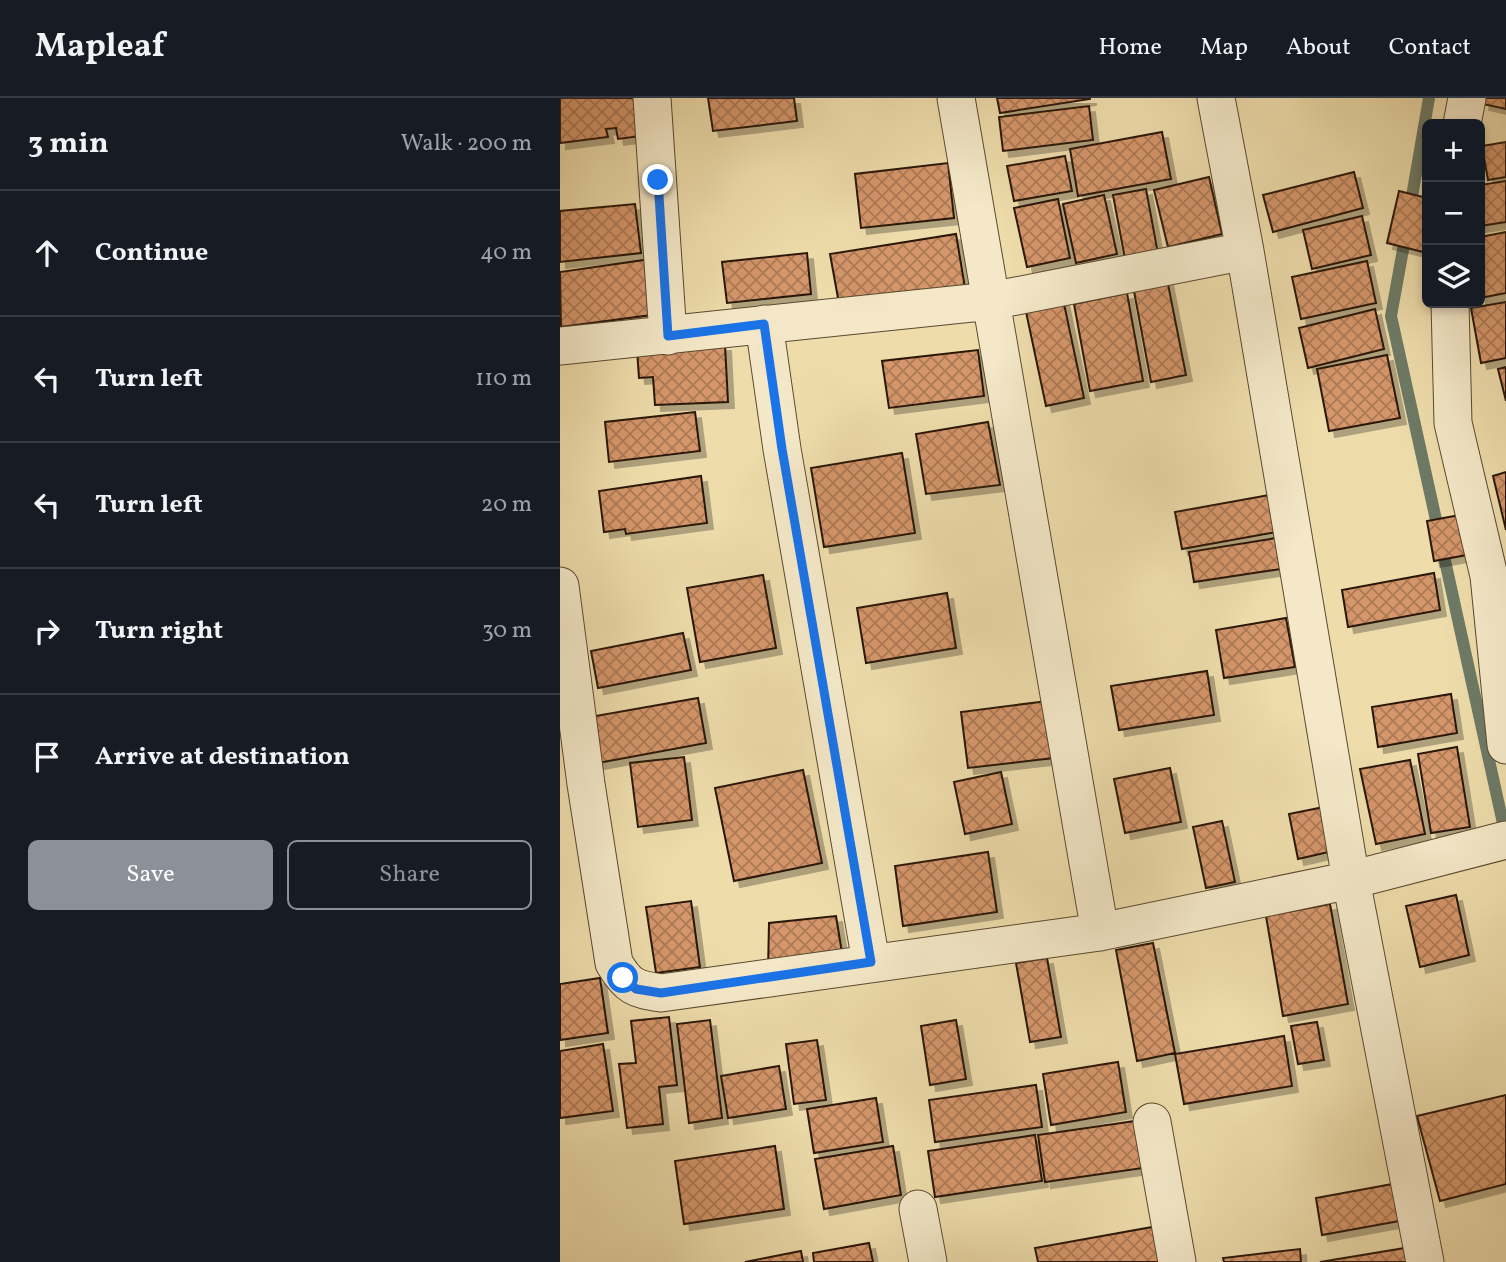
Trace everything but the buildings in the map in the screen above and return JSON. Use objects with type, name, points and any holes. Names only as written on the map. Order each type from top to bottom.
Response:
[{"type":"street","points":[[652,98],[668,336]]},
{"type":"street","points":[[956,98],[1100,932]]},
{"type":"street","points":[[1216,98],[1245,251],[1351,880],[1425,1262]]},
{"type":"street","points":[[1463,119],[1467,98]]},
{"type":"street","points":[[560,346],[990,301],[1245,251]]},
{"type":"street","points":[[1450,308],[1453,423],[1498,575],[1506,745]]},
{"type":"street","points":[[764,324],[782,449],[871,962]]},
{"type":"street","points":[[560,586],[573,786],[614,963],[623,978],[636,989],[661,993],[1100,932],[1351,880],[1506,840]]},
{"type":"street","points":[[1152,1122],[1177,1262]]},
{"type":"street","points":[[918,1209],[928,1262]]},
{"type":"waterway","points":[[1410,208],[1429,98]]},
{"type":"waterway","points":[[1406,233],[1391,316],[1506,837]]},
{"type":"route","points":[[623,978],[636,989],[661,993],[871,962],[782,449],[764,324],[668,336],[658,180]]}]
